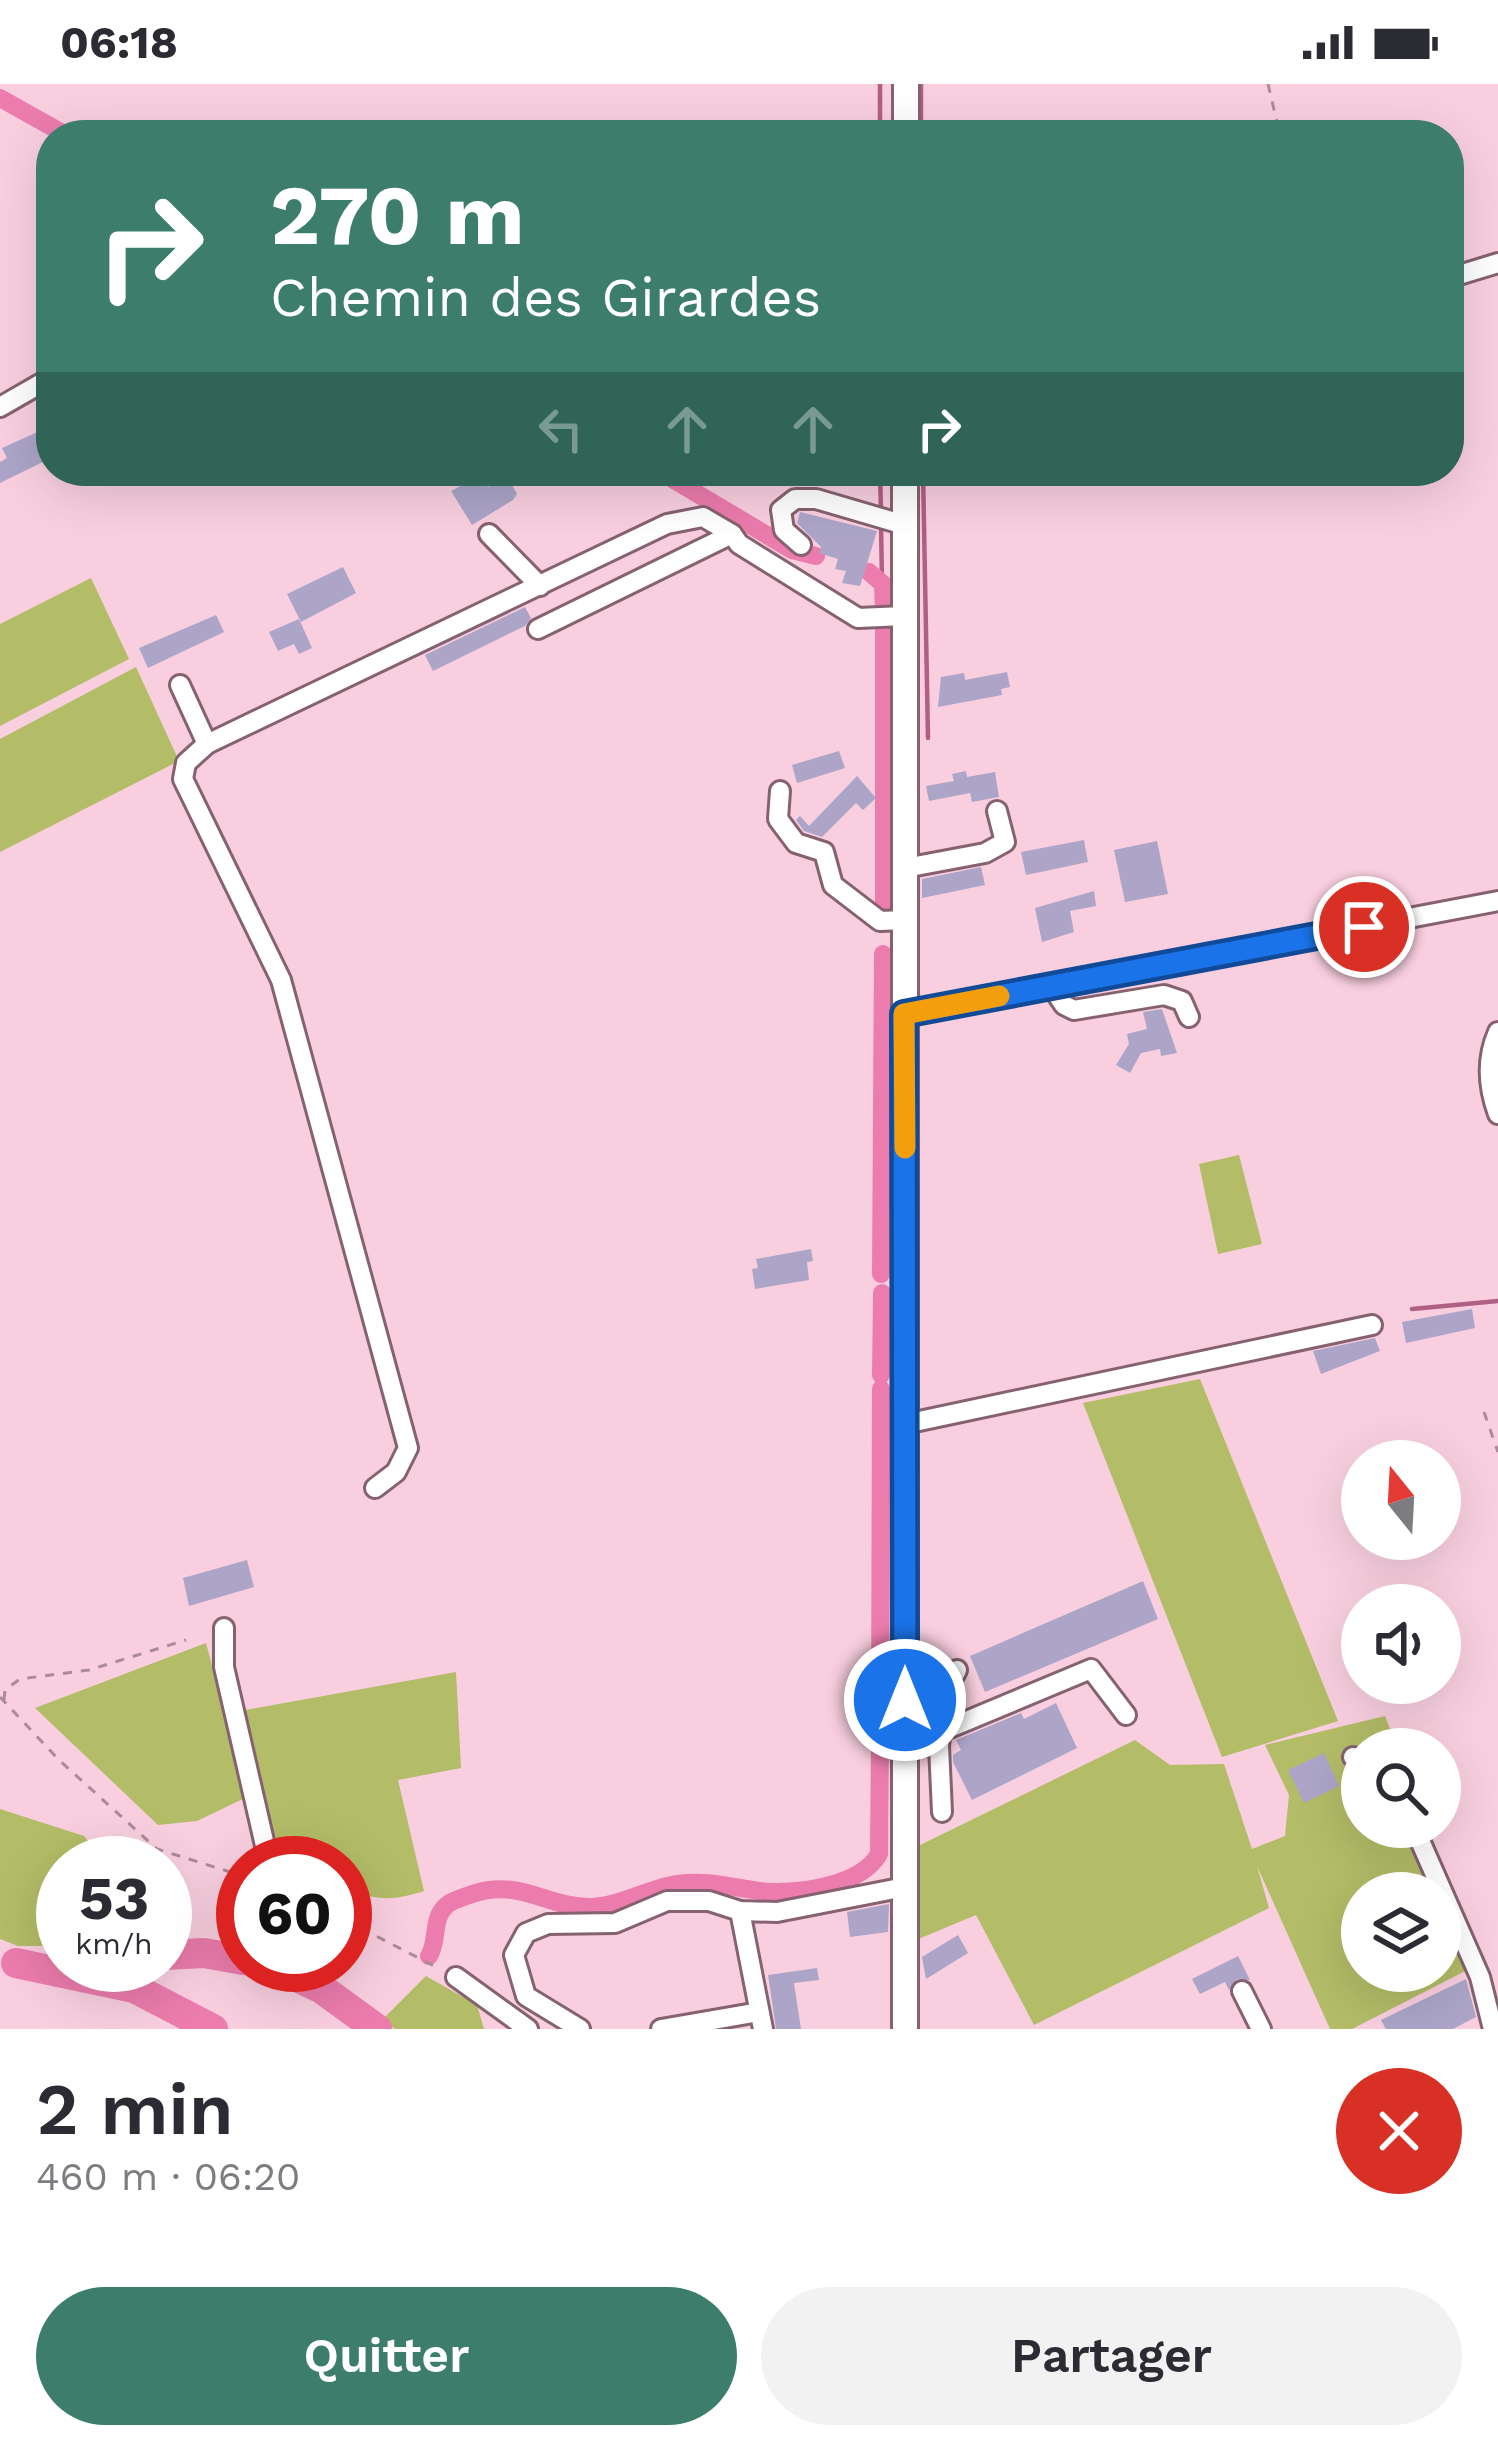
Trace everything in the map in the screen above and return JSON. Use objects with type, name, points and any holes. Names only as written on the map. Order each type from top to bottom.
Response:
[{"type":"main road","points":[[906,84],[906,120]]},
{"type":"main road","points":[[905,486],[905,2029]]},
{"type":"street","points":[[1464,273],[1498,263]]},
{"type":"street","points":[[0,407],[36,386]]},
{"type":"street","points":[[801,544],[784,530],[781,510],[795,499],[816,500],[905,526]]},
{"type":"street","points":[[375,1488],[396,1472],[407,1448],[280,980],[183,779],[186,764],[207,743],[668,524],[703,517],[858,618],[904,616]]},
{"type":"street","points":[[489,534],[540,586]]},
{"type":"street","points":[[538,629],[732,534]]},
{"type":"street","points":[[180,686],[207,743]]},
{"type":"street","points":[[780,790],[778,819],[796,843],[824,852],[833,885],[880,921],[905,920]]},
{"type":"street","points":[[905,868],[985,853],[1005,842],[997,811]]},
{"type":"street","points":[[904,1014],[1498,901]]},
{"type":"street","points":[[1051,986],[1064,1005],[1074,1010],[1164,994],[1182,1001],[1189,1017]]},
{"type":"street","points":[[1498,1032],[1489,1071],[1498,1114]]},
{"type":"street","points":[[905,1424],[1372,1325]]},
{"type":"street","points":[[224,1628],[224,1667],[262,1836]]},
{"type":"street","points":[[905,1746],[939,1739],[1091,1669],[1126,1715]]},
{"type":"street","points":[[942,1812],[939,1739],[945,1693],[957,1670]]},
{"type":"street","points":[[1423,1848],[1480,1977],[1493,2029]]},
{"type":"street","points":[[580,2029],[526,1996],[514,1955],[526,1933],[548,1924],[615,1923],[667,1901],[709,1901],[740,1910],[777,1912],[905,1887]]},
{"type":"street","points":[[661,2029],[761,2020],[740,1910]]},
{"type":"street","points":[[456,1978],[528,2029]]},
{"type":"street","points":[[1242,1991],[1261,2029]]},
{"type":"path","points":[[1268,84],[1276,120]]},
{"type":"path","points":[[1484,1412],[1498,1452]]},
{"type":"path","points":[[186,1640],[89,1670],[20,1679],[5,1690],[2,1700],[59,1760],[157,1849],[216,1868]]},
{"type":"path","points":[[372,1934],[456,1978]]},
{"type":"green space","points":[[91,578],[129,659],[0,726],[0,624]]},
{"type":"green space","points":[[136,667],[179,761],[0,852],[0,739]]},
{"type":"green space","points":[[1239,1155],[1262,1244],[1218,1254],[1199,1164]]},
{"type":"green space","points":[[1200,1379],[1338,1721],[1222,1757],[1083,1403]]},
{"type":"green space","points":[[206,1643],[247,1797],[197,1821],[158,1825],[35,1708]]},
{"type":"green space","points":[[456,1672],[461,1768],[398,1780],[424,1891],[394,1898],[372,1896],[372,1836],[268,1836],[240,1711]]},
{"type":"green space","points":[[1385,1716],[1390,1728],[1341,1728],[1341,1848],[1436,1848],[1446,1872],[1341,1872],[1341,1992],[1424,1992],[1352,2029],[1330,2029],[1257,1866],[1269,1908],[1034,2025],[976,1915],[916,1940],[918,1846],[1135,1740],[1170,1765],[1224,1764],[1252,1849],[1285,1836],[1289,1795],[1265,1745]]},
{"type":"green space","points":[[0,1809],[84,1836],[36,1836],[36,1946],[0,1939]]},
{"type":"green space","points":[[1461,1912],[1481,1963],[1461,1973]]},
{"type":"green space","points":[[426,1976],[477,2005],[484,2029],[395,2029],[382,2020]]},
{"type":"building","points":[[36,433],[36,465],[0,483],[0,462],[7,458],[2,448]]},
{"type":"building","points":[[460,486],[513,486],[517,494],[472,525],[451,491]]},
{"type":"building","points":[[800,512],[877,531],[860,586],[842,583],[846,571],[835,569],[838,559],[819,553],[821,547],[797,523]]},
{"type":"building","points":[[343,567],[356,593],[301,622],[287,594]]},
{"type":"building","points":[[525,607],[531,618],[525,626],[433,671],[425,655]]},
{"type":"building","points":[[216,615],[224,632],[148,668],[139,648]]},
{"type":"building","points":[[299,619],[312,648],[299,654],[294,644],[278,651],[269,632]]},
{"type":"building","points":[[1007,672],[1010,687],[1001,689],[1002,695],[938,707],[941,677],[964,673],[965,680]]},
{"type":"building","points":[[839,751],[845,768],[797,783],[792,765]]},
{"type":"building","points":[[966,771],[967,777],[995,772],[999,797],[972,802],[970,793],[929,801],[926,786],[954,781],[952,774]]},
{"type":"building","points":[[857,776],[876,798],[863,810],[856,803],[822,837],[804,831],[796,820],[800,816],[809,826]]},
{"type":"building","points":[[1084,840],[1088,862],[1026,875],[1021,852]]},
{"type":"building","points":[[1157,841],[1168,894],[1125,902],[1114,850]]},
{"type":"building","points":[[981,867],[985,885],[922,898],[922,879]]},
{"type":"building","points":[[1094,891],[1096,906],[1070,911],[1074,932],[1042,942],[1035,908]]},
{"type":"building","points":[[1162,1009],[1177,1053],[1161,1056],[1160,1049],[1141,1053],[1130,1073],[1116,1065],[1129,1044],[1127,1034],[1147,1029],[1143,1012]]},
{"type":"building","points":[[811,1249],[809,1280],[755,1289],[752,1269],[758,1268],[756,1259]]},
{"type":"building","points":[[1472,1309],[1475,1328],[1406,1343],[1402,1322]]},
{"type":"building","points":[[1375,1338],[1380,1351],[1321,1374],[1313,1351]]},
{"type":"building","points":[[247,1560],[254,1587],[189,1606],[183,1578]]},
{"type":"building","points":[[1143,1581],[1158,1619],[985,1692],[970,1656]]},
{"type":"building","points":[[1056,1703],[1077,1748],[972,1800],[953,1762],[953,1755],[961,1750],[956,1740],[1021,1713],[1024,1719]]},
{"type":"building","points":[[1324,1753],[1339,1786],[1304,1803],[1288,1770]]},
{"type":"building","points":[[889,1904],[888,1932],[850,1937],[847,1912]]},
{"type":"building","points":[[958,1935],[968,1953],[926,1979],[922,1957]]},
{"type":"building","points":[[1238,1956],[1250,1980],[1237,1979],[1229,1990],[1225,1982],[1200,1994],[1192,1979]]},
{"type":"building","points":[[817,1968],[819,1980],[794,1983],[801,2029],[776,2029],[768,1975]]},
{"type":"building","points":[[1466,1979],[1476,2017],[1453,2029],[1386,2029],[1381,2020],[1439,1992],[1461,1992],[1461,1981]]},
{"type":"waterway","points":[[880,84],[880,120]]},
{"type":"waterway","points":[[921,84],[921,120]]},
{"type":"waterway","points":[[0,98],[39,120]]},
{"type":"waterway","points":[[684,486],[792,550],[816,556]]},
{"type":"waterway","points":[[880,486],[881,513]]},
{"type":"waterway","points":[[923,486],[928,738]]},
{"type":"waterway","points":[[881,525],[882,581]]},
{"type":"waterway","points":[[869,572],[883,584],[884,611]]},
{"type":"waterway","points":[[884,630],[884,909]]},
{"type":"waterway","points":[[881,1274],[883,954]]},
{"type":"waterway","points":[[881,1375],[882,1293]]},
{"type":"waterway","points":[[1412,1309],[1498,1301]]},
{"type":"waterway","points":[[880,1726],[881,1389]]},
{"type":"waterway","points":[[429,1956],[442,1910],[455,1900],[489,1890],[519,1891],[589,1907],[678,1884],[784,1892],[846,1880],[871,1865],[879,1854],[880,1741]]},
{"type":"waterway","points":[[192,1954],[216,1955]]},
{"type":"waterway","points":[[16,1963],[134,1988],[213,2029]]},
{"type":"waterway","points":[[326,1992],[377,2029]]},
{"type":"slow traffic","points":[[905,1148],[904,1014],[999,996]]},
{"type":"route","points":[[905,1700],[904,1014],[1364,927]]}]
